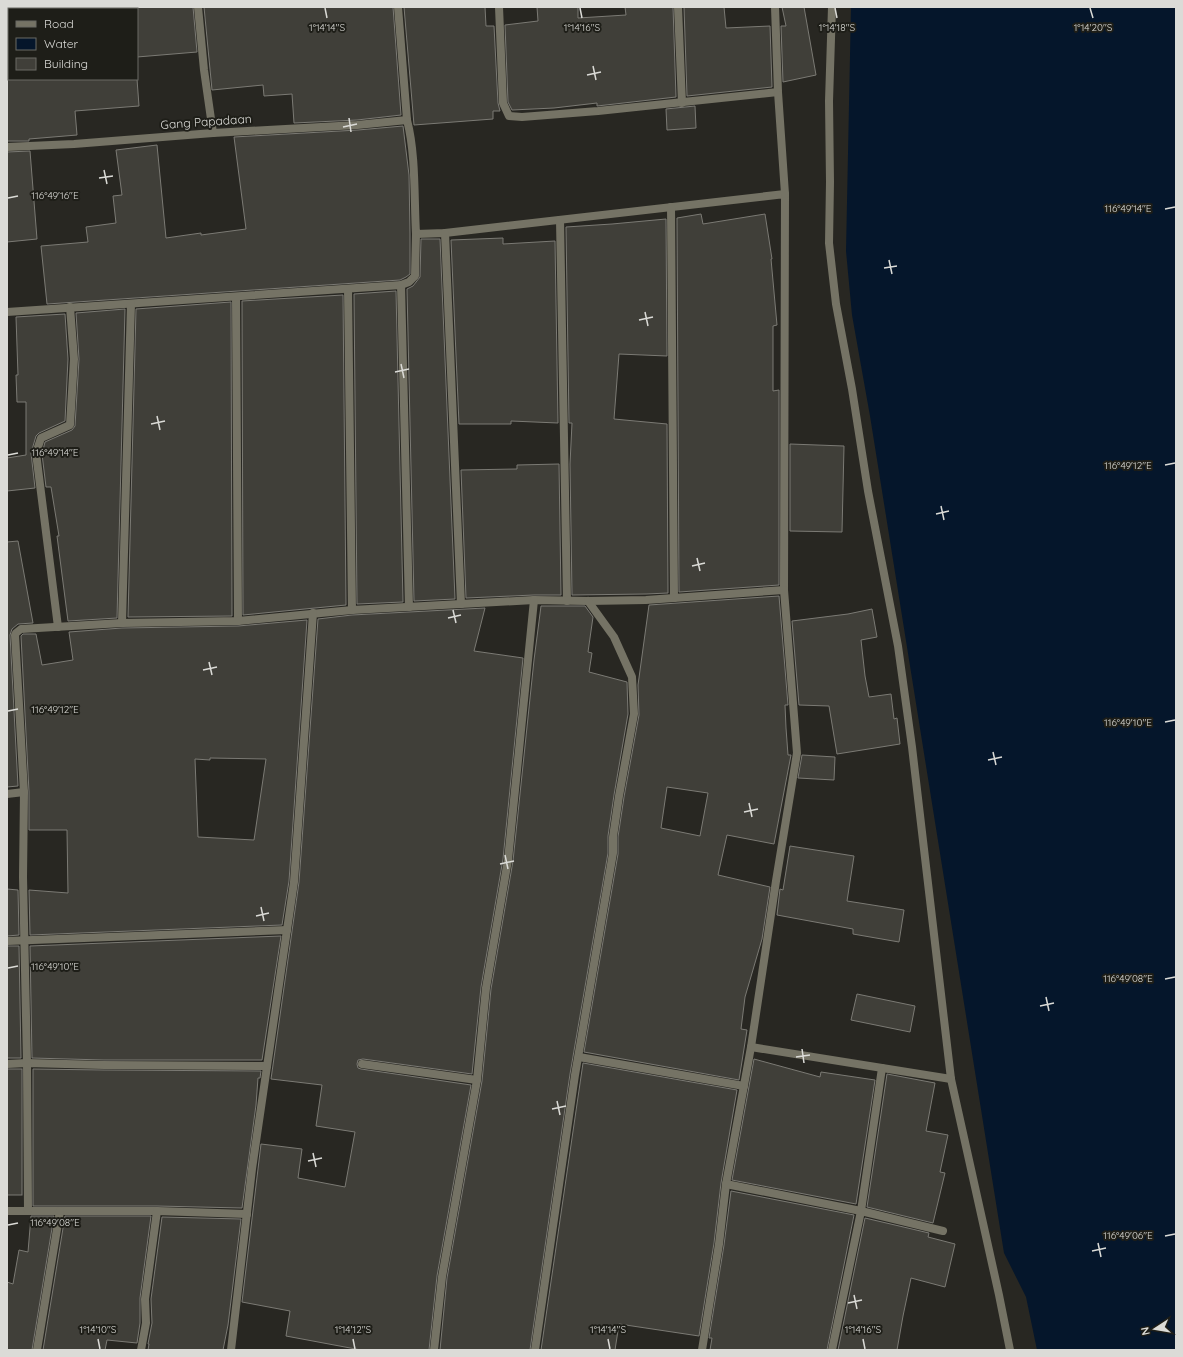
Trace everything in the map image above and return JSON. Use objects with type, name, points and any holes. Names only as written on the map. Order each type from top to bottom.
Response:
[{"type":"street","points":[[198,7],[204,70],[213,133]]},
{"type":"street","points":[[7,312],[348,289],[401,285],[409,282],[415,276],[416,234],[413,170],[407,120],[398,7]]},
{"type":"street","points":[[499,7],[503,103],[509,116],[539,116],[682,103],[778,92]]},
{"type":"street","points":[[678,7],[682,103]]},
{"type":"street","points":[[702,1350],[719,1244],[726,1184],[751,1047],[797,753],[784,590],[785,194],[778,92],[775,7]]},
{"type":"street","points":[[832,7],[829,101],[829,243],[836,304],[852,389],[868,491],[898,646],[912,747],[951,1079],[1010,1350]]},
{"type":"street","name":"Gang Papadaan","points":[[7,147],[79,144],[213,133],[357,126],[407,120]]},
{"type":"street","points":[[416,234],[445,233],[785,194]]},
{"type":"street","points":[[671,207],[674,598]]},
{"type":"street","points":[[560,220],[567,601]]},
{"type":"street","points":[[445,233],[461,604]]},
{"type":"street","points":[[401,285],[409,607]]},
{"type":"street","points":[[348,289],[352,610]]},
{"type":"street","points":[[236,297],[238,621]]},
{"type":"street","points":[[122,624],[131,304]]},
{"type":"street","points":[[58,627],[36,453],[41,438],[70,425],[74,359],[70,307]]},
{"type":"street","points":[[28,1211],[28,1063],[23,877],[24,792],[16,632],[21,629],[58,627],[238,621],[352,610],[534,600],[588,601],[674,598],[784,590]]},
{"type":"street","points":[[434,1350],[442,1277],[476,1080],[486,988],[508,860],[534,600]]},
{"type":"street","points":[[535,1350],[575,1075],[613,853],[613,837],[619,796],[634,714],[632,677],[614,638],[588,601]]},
{"type":"street","points":[[231,1350],[247,1214],[294,882],[313,613]]},
{"type":"street","points":[[7,794],[24,792]]},
{"type":"street","points":[[7,941],[287,930]]},
{"type":"street","points":[[751,1047],[951,1079]]},
{"type":"street","points":[[579,1057],[744,1086]]},
{"type":"street","points":[[7,1064],[267,1066]]},
{"type":"street","points":[[362,1064],[476,1080]]},
{"type":"street","points":[[832,1350],[861,1211],[882,1068]]},
{"type":"street","points":[[726,1184],[861,1211],[943,1231]]},
{"type":"street","points":[[7,1211],[157,1211],[247,1214]]},
{"type":"street","points":[[37,1350],[60,1211]]},
{"type":"street","points":[[141,1350],[146,1323],[145,1299],[157,1211]]},
{"type":"water","points":[[851,7],[1176,7],[1176,1350],[1037,1350],[1026,1297],[1004,1253],[870,416],[852,315],[846,251]]},
{"type":"building","points":[[193,7],[197,52],[138,57],[137,8]]},
{"type":"building","points":[[204,7],[393,7],[401,115],[357,120],[294,123],[292,94],[264,96],[263,85],[212,90]]},
{"type":"building","points":[[404,7],[485,7],[486,26],[494,26],[498,103],[500,111],[493,111],[493,119],[414,125]]},
{"type":"building","points":[[537,7],[578,7],[578,18],[626,15],[625,7],[673,7],[676,97],[597,106],[597,103],[554,108],[512,110],[508,102],[505,25],[538,21]]},
{"type":"building","points":[[684,7],[724,7],[726,28],[770,26],[772,87],[687,96]]},
{"type":"building","points":[[782,7],[804,7],[816,75],[783,82],[781,26],[786,26]]},
{"type":"building","points":[[7,79],[137,80],[139,106],[75,111],[77,135],[29,139],[29,141],[7,141]]},
{"type":"building","points":[[695,106],[696,128],[667,130],[666,109]]},
{"type":"building","points":[[403,126],[409,175],[410,274],[400,280],[47,304],[41,246],[88,242],[86,227],[116,223],[113,196],[122,195],[116,150],[157,145],[166,238],[246,229],[234,137]]},
{"type":"building","points":[[30,151],[37,239],[7,242],[7,152]]},
{"type":"building","points":[[701,214],[703,224],[765,214],[772,259],[777,325],[773,326],[773,391],[779,390],[779,585],[679,592],[677,218]]},
{"type":"building","points":[[666,219],[667,356],[619,354],[614,419],[667,424],[668,593],[572,595],[570,464],[572,423],[569,423],[566,227]]},
{"type":"building","points":[[503,238],[503,244],[555,241],[558,423],[511,421],[511,424],[459,424],[451,240]]},
{"type":"building","points":[[421,239],[440,239],[455,599],[414,601],[407,289],[413,286],[420,277]]},
{"type":"building","points":[[396,291],[403,602],[357,604],[354,294]]},
{"type":"building","points":[[343,295],[346,605],[243,615],[242,301]]},
{"type":"building","points":[[231,302],[232,616],[128,617],[136,309]]},
{"type":"building","points":[[125,309],[117,618],[68,621],[57,536],[59,536],[51,487],[46,487],[42,454],[45,442],[72,430],[75,426],[79,359],[76,313]]},
{"type":"building","points":[[65,314],[68,359],[65,421],[39,433],[36,436],[31,453],[35,488],[7,491],[7,458],[26,455],[26,402],[17,402],[16,375],[18,375],[16,317]]},
{"type":"building","points":[[790,444],[844,446],[842,532],[790,531]]},
{"type":"building","points":[[559,464],[561,595],[466,598],[461,470],[517,469],[517,465]]},
{"type":"building","points":[[18,541],[33,623],[18,624],[12,629],[10,635],[18,786],[7,787],[7,542]]},
{"type":"building","points":[[779,596],[788,705],[785,705],[788,755],[791,755],[774,844],[727,835],[718,875],[770,887],[762,939],[745,997],[741,1029],[747,1030],[739,1080],[584,1052],[618,854],[618,837],[624,797],[639,715],[638,685],[649,605]],"holes":[[[667,787],[708,793],[700,836],[661,828]]]},
{"type":"building","points":[[541,606],[585,606],[593,617],[588,652],[592,653],[589,672],[627,682],[628,714],[608,836],[608,853],[570,1074],[530,1350],[440,1350],[447,1278],[482,1081],[491,989],[513,861]]},
{"type":"building","points":[[485,608],[474,651],[523,658],[503,859],[481,987],[472,1074],[363,1059],[358,1060],[357,1064],[358,1068],[361,1069],[471,1085],[437,1276],[429,1350],[361,1350],[286,1336],[290,1311],[242,1302],[261,1144],[302,1149],[298,1178],[345,1187],[355,1132],[316,1126],[322,1085],[271,1079],[299,882],[318,619],[352,615]]},
{"type":"building","points":[[872,609],[877,637],[861,640],[869,697],[891,694],[894,719],[897,718],[900,744],[837,754],[829,706],[799,705],[792,621],[848,614]]},
{"type":"building","points":[[307,620],[289,881],[282,925],[30,935],[29,890],[68,893],[67,830],[29,830],[29,792],[21,636],[23,634],[36,634],[42,665],[73,660],[69,632],[122,628],[238,626]],"holes":[[[195,759],[266,759],[254,840],[198,837]]]},
{"type":"building","points":[[802,755],[835,757],[834,780],[798,778]]},
{"type":"building","points":[[790,846],[854,856],[847,901],[904,910],[899,942],[853,934],[853,929],[777,915],[780,889],[783,890]]},
{"type":"building","points":[[7,889],[18,890],[19,935],[7,936]]},
{"type":"building","points":[[281,936],[262,1060],[104,1060],[32,1058],[30,946]]},
{"type":"building","points":[[7,946],[19,946],[21,1058],[7,1058]]},
{"type":"building","points":[[857,994],[915,1006],[910,1032],[851,1020]]},
{"type":"building","points":[[754,1059],[820,1077],[821,1072],[875,1080],[856,1204],[732,1180]]},
{"type":"building","points":[[583,1063],[737,1090],[721,1183],[714,1243],[699,1336],[619,1324],[615,1350],[541,1350]]},
{"type":"building","points":[[7,1069],[22,1069],[22,1195],[7,1195]]},
{"type":"building","points":[[33,1069],[261,1071],[260,1078],[258,1078],[256,1105],[242,1208],[33,1206]]},
{"type":"building","points":[[887,1074],[935,1083],[926,1131],[948,1135],[940,1172],[945,1173],[933,1223],[867,1207]]},
{"type":"building","points":[[731,1191],[854,1215],[827,1350],[710,1350],[712,1338],[709,1338]]},
{"type":"building","points":[[31,1216],[54,1216],[32,1350],[7,1350],[7,1282],[13,1284],[19,1250],[28,1252]]},
{"type":"building","points":[[65,1216],[151,1216],[140,1298],[140,1323],[137,1343],[107,1340],[105,1350],[43,1350]]},
{"type":"building","points":[[162,1217],[241,1219],[228,1325],[223,1350],[148,1350],[152,1323],[151,1299]]},
{"type":"building","points":[[865,1218],[929,1233],[928,1237],[955,1244],[945,1287],[911,1278],[897,1350],[838,1350]]}]
